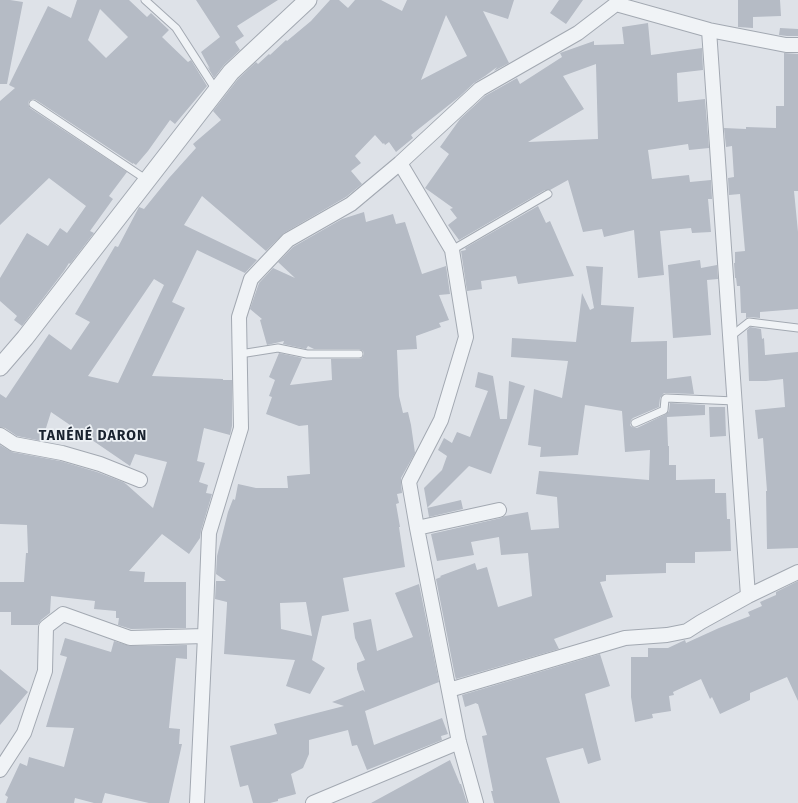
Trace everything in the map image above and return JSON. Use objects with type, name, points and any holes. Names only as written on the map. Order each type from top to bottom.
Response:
[{"type":"street","points":[[0,367],[25,338],[231,72],[308,0]]},
{"type":"street","points":[[197,803],[209,533],[241,428],[240,317],[251,279],[288,240],[351,204],[400,163],[480,89],[578,33],[617,2],[709,30],[786,45],[798,45]]},
{"type":"street","points":[[709,30],[748,596]]},
{"type":"street","points":[[400,163],[452,250],[466,337],[441,420],[409,482],[449,690],[460,742],[476,803]]},
{"type":"street","points":[[0,435],[14,444],[100,464],[140,480]]},
{"type":"street","points":[[417,528],[499,510]]},
{"type":"street","points":[[449,690],[625,638],[666,635],[687,631],[748,596],[798,572]]},
{"type":"street","points":[[0,770],[24,733],[45,671],[46,627],[63,614],[130,638],[205,636]]},
{"type":"street","points":[[313,803],[460,742]]},
{"type":"lane","points":[[145,0],[176,28],[216,91]]},
{"type":"lane","points":[[34,104],[147,180]]},
{"type":"lane","points":[[452,250],[548,194]]},
{"type":"lane","points":[[730,337],[749,322],[798,328]]},
{"type":"lane","points":[[240,354],[278,348],[307,354],[359,354]]},
{"type":"lane","points":[[635,423],[664,410],[666,398],[735,401]]},
{"type":"building","points":[[0,0],[23,2],[7,84],[0,84]]},
{"type":"building","points":[[77,0],[129,0],[147,17],[151,13],[169,30],[162,37],[188,62],[191,60],[207,86],[175,124],[170,120],[136,165],[36,100],[33,99],[29,101],[28,104],[30,108],[127,172],[109,196],[113,199],[90,231],[94,233],[70,264],[69,263],[22,326],[14,320],[17,316],[0,301],[0,278],[27,233],[48,246],[60,228],[67,233],[86,206],[49,178],[0,225],[0,101],[15,88],[9,85],[48,6],[71,18]],"holes":[[[100,9],[128,37],[106,58],[88,40]]]},
{"type":"building","points":[[196,0],[278,0],[237,26],[244,36],[235,42],[240,50],[224,65],[214,78],[201,52],[220,37]]},
{"type":"building","points":[[330,0],[339,0],[348,8],[355,0],[381,0],[402,11],[407,0],[514,0],[508,19],[483,11],[509,63],[494,71],[497,67],[474,83],[459,97],[411,135],[413,138],[396,152],[389,142],[385,145],[384,143],[383,144],[375,135],[355,156],[361,163],[351,171],[362,184],[346,197],[284,233],[266,251],[202,196],[184,225],[257,260],[245,273],[197,250],[172,302],[185,308],[152,376],[232,380],[232,426],[230,435],[204,428],[197,461],[205,463],[199,482],[208,485],[206,493],[212,494],[200,538],[189,554],[162,534],[129,571],[145,572],[144,582],[186,582],[186,628],[131,629],[118,625],[119,618],[116,618],[116,611],[94,609],[95,601],[51,596],[50,613],[41,620],[38,625],[11,625],[11,612],[0,612],[0,582],[24,582],[26,553],[28,553],[27,525],[0,524],[0,445],[12,452],[60,461],[97,472],[123,482],[153,508],[167,462],[135,454],[130,466],[51,412],[42,441],[17,436],[5,428],[0,427],[0,394],[6,398],[49,334],[71,350],[90,322],[75,314],[115,246],[118,247],[139,207],[144,209],[196,148],[193,144],[221,120],[213,111],[238,79],[256,62],[258,64],[311,21]],"holes":[[[446,15],[467,56],[421,80]],[[154,279],[164,285],[118,383],[88,376]]]},
{"type":"building","points":[[559,0],[583,0],[566,24],[550,13]]},
{"type":"building","points":[[738,0],[780,0],[781,16],[753,17],[753,28],[738,27]]},
{"type":"building","points":[[648,23],[651,55],[702,48],[703,70],[677,73],[678,102],[705,99],[709,148],[689,150],[688,144],[648,150],[652,179],[689,175],[690,182],[711,180],[712,199],[708,199],[711,232],[692,233],[691,228],[660,231],[664,275],[638,278],[634,230],[604,237],[602,229],[583,232],[568,180],[550,190],[545,190],[459,240],[448,225],[457,218],[450,209],[453,208],[425,188],[449,154],[440,147],[460,119],[485,96],[517,78],[520,84],[562,57],[560,53],[594,41],[594,45],[624,44],[622,27]],"holes":[[[596,64],[598,139],[528,142],[584,109],[563,76]]]},
{"type":"building","points":[[780,28],[798,29],[798,36],[779,35]]},
{"type":"building","points":[[784,53],[798,54],[798,191],[794,191],[798,232],[798,309],[760,312],[760,318],[746,318],[746,313],[741,313],[740,286],[737,286],[734,263],[735,252],[745,251],[740,194],[729,195],[728,178],[734,177],[732,146],[726,147],[724,128],[776,128],[776,106],[784,106]]},
{"type":"building","points":[[538,206],[546,223],[550,221],[574,276],[518,284],[516,276],[481,281],[482,289],[467,291],[461,251],[466,250],[465,248]]},
{"type":"building","points":[[364,212],[366,222],[393,214],[396,224],[405,222],[422,274],[446,266],[450,294],[439,295],[449,320],[439,323],[441,327],[416,336],[417,349],[397,350],[399,396],[403,413],[408,412],[415,453],[401,478],[402,493],[397,494],[399,503],[396,504],[405,567],[343,578],[349,611],[322,616],[312,660],[325,668],[310,694],[286,686],[295,660],[224,654],[227,602],[215,599],[216,581],[226,581],[216,574],[217,556],[228,512],[233,499],[235,500],[238,484],[256,488],[288,488],[287,476],[310,474],[308,425],[299,426],[266,414],[272,397],[269,396],[275,380],[269,377],[279,353],[302,358],[290,385],[332,380],[331,359],[359,359],[362,358],[364,354],[363,351],[359,349],[314,349],[308,346],[306,349],[283,344],[284,341],[267,345],[260,320],[262,319],[250,309],[259,283],[273,268],[295,278],[278,262],[293,247],[342,219]],"holes":[[[306,602],[312,636],[281,629],[280,603]]]},
{"type":"building","points":[[700,260],[701,268],[717,265],[718,279],[707,280],[711,335],[673,338],[668,265]]},
{"type":"building","points":[[586,266],[603,267],[601,305],[634,307],[631,342],[667,341],[667,379],[691,376],[694,394],[664,393],[660,398],[659,407],[633,418],[630,425],[637,428],[666,414],[669,411],[670,403],[705,405],[705,415],[667,417],[669,465],[676,465],[676,480],[715,479],[715,493],[726,493],[727,519],[730,519],[731,551],[695,552],[695,563],[666,563],[666,573],[606,575],[606,581],[600,582],[613,617],[554,639],[559,649],[456,679],[436,579],[441,577],[440,576],[475,563],[477,570],[487,567],[498,607],[532,596],[528,553],[501,555],[499,537],[471,542],[474,555],[437,561],[431,534],[528,512],[531,530],[559,528],[557,497],[536,494],[539,471],[649,480],[650,450],[625,452],[622,411],[585,405],[578,455],[540,457],[541,447],[528,445],[534,389],[562,398],[568,361],[511,357],[512,338],[576,342],[582,293],[590,310],[594,308]]},
{"type":"building","points":[[750,327],[761,329],[762,339],[764,338],[765,355],[798,352],[798,548],[767,549],[767,491],[763,438],[758,439],[755,410],[785,407],[783,379],[749,381],[747,330]]},
{"type":"building","points":[[478,372],[493,376],[500,419],[507,419],[509,381],[525,386],[491,474],[469,466],[427,508],[424,488],[442,470],[447,456],[438,450],[444,438],[452,443],[457,432],[470,437],[488,391],[475,387]]},
{"type":"building","points":[[709,407],[725,407],[726,436],[710,437]]},
{"type":"building","points":[[461,500],[463,509],[429,517],[427,508]]},
{"type":"building","points":[[798,581],[798,701],[787,677],[750,693],[750,700],[720,714],[712,697],[710,699],[701,679],[673,692],[674,695],[669,696],[671,711],[652,714],[653,718],[635,722],[631,697],[631,657],[648,657],[648,648],[668,648],[685,640],[686,643],[750,616],[748,612],[762,606],[760,602],[776,595],[776,592]]},
{"type":"building","points":[[419,584],[439,682],[365,711],[374,745],[442,718],[448,734],[441,736],[442,740],[367,770],[357,745],[352,746],[348,730],[309,740],[309,754],[303,768],[291,774],[296,794],[270,803],[253,803],[248,785],[240,787],[230,746],[277,734],[274,724],[344,706],[332,702],[363,690],[365,692],[357,669],[357,663],[365,660],[355,638],[353,623],[371,619],[377,651],[413,637],[395,593]]},
{"type":"building","points":[[65,638],[111,652],[114,641],[130,646],[187,645],[187,659],[176,658],[169,728],[180,729],[179,744],[182,744],[169,803],[149,803],[105,793],[102,803],[94,803],[75,798],[74,803],[6,803],[8,797],[5,795],[20,763],[27,766],[29,757],[64,767],[74,728],[46,727],[67,657],[60,655]]},
{"type":"building","points":[[600,654],[610,686],[585,694],[601,760],[588,764],[583,748],[546,758],[560,803],[494,803],[482,736],[487,735],[478,704],[476,703],[465,707],[462,695]]},
{"type":"building","points":[[0,669],[28,692],[0,725]]},
{"type":"building","points":[[450,760],[461,784],[467,803],[371,803]]},
{"type":"district","name":"TANÉNÉ DARON","points":[[93,436]]}]
